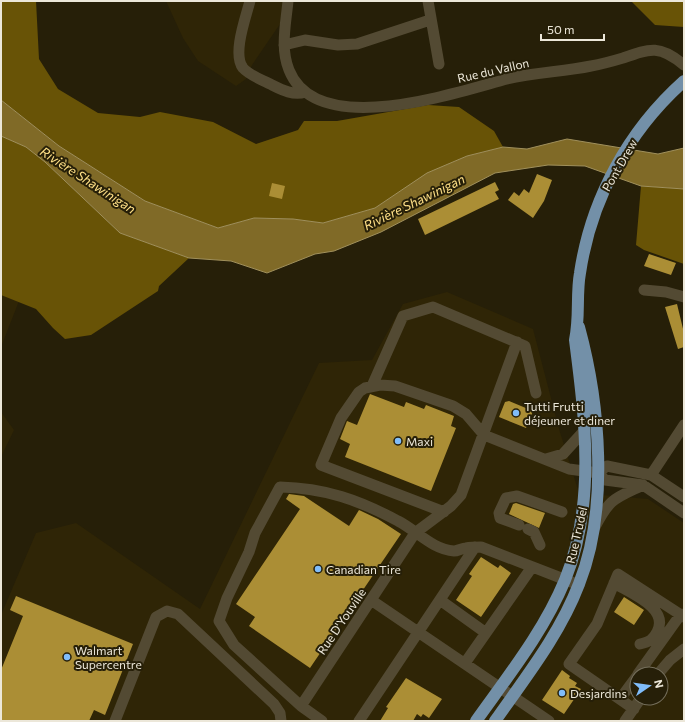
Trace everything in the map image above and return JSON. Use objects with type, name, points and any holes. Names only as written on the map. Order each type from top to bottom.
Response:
[{"type":"main road","name":"Pont Drew","points":[[592,216],[620,160],[649,116],[684,81]]},
{"type":"main road","name":"Rue Trudel","points":[[495,721],[553,637],[579,585],[590,550],[595,527],[592,472],[584,431],[575,340],[579,324],[580,274],[592,216]]},
{"type":"main road","name":"Rue Trudel","points":[[476,721],[540,628],[565,579],[578,534],[592,472],[599,452],[585,346],[579,324]]},
{"type":"street","points":[[250,1],[239,47],[238,57],[242,66],[251,75],[280,89],[297,93],[305,92]]},
{"type":"street","points":[[288,1],[284,45],[289,71],[305,92]]},
{"type":"street","points":[[428,1],[430,20],[439,64]]},
{"type":"street","points":[[284,45],[305,40],[338,46],[357,44],[430,20]]},
{"type":"street","name":"Rue du Vallon","points":[[305,92],[317,100],[332,105],[366,108],[427,98],[517,77],[593,66],[646,50],[664,51],[684,65]]},
{"type":"street","points":[[644,290],[666,292],[684,297]]},
{"type":"street","points":[[372,386],[403,316],[433,307],[525,346],[536,393]]},
{"type":"street","name":"Rue D'Youville","points":[[301,706],[415,533],[444,512],[461,495],[517,342]]},
{"type":"street","points":[[444,512],[321,465],[341,418],[359,392],[372,386],[395,386],[453,406],[466,414],[484,435],[569,469],[592,472],[605,480],[643,485],[684,513]]},
{"type":"street","points":[[651,475],[684,425]]},
{"type":"street","points":[[546,459],[562,454],[584,431]]},
{"type":"street","points":[[592,472],[607,466],[651,475],[684,497]]},
{"type":"street","points":[[595,527],[606,506],[614,499],[643,485]]},
{"type":"street","points":[[322,721],[301,706],[234,645],[219,621],[227,598],[249,552],[255,533],[280,487],[305,487],[359,501],[400,522],[415,533],[440,547],[455,551],[481,547],[579,585]]},
{"type":"street","points":[[540,545],[534,532],[500,518],[499,513],[506,498],[517,496],[562,512]]},
{"type":"street","points":[[359,721],[475,547]]},
{"type":"street","points":[[465,663],[532,567]]},
{"type":"street","points":[[634,709],[569,664],[597,624],[618,574],[682,616],[645,666]]},
{"type":"street","points":[[614,583],[653,608],[660,617],[660,625],[653,638],[640,644]]},
{"type":"street","points":[[371,600],[513,695],[549,721]]},
{"type":"street","points":[[440,600],[486,633]]},
{"type":"street","points":[[115,721],[156,617],[168,611],[178,614],[274,704],[280,713],[281,721]]},
{"type":"street","points":[[665,666],[684,649]]},
{"type":"street","points":[[620,699],[629,687]]},
{"type":"street","points":[[625,721],[636,706]]},
{"type":"shaded area","points":[[1,1],[36,1],[39,59],[58,89],[98,113],[140,117],[160,112],[213,122],[256,144],[298,130],[304,121],[337,121],[428,105],[459,107],[494,131],[503,147],[467,156],[428,173],[375,208],[323,223],[293,219],[254,218],[218,228],[145,201],[59,146],[1,100]]},
{"type":"shaded area","points":[[166,1],[283,1],[280,24],[252,65],[246,79],[236,86],[198,61],[183,38]]},
{"type":"shaded area","points":[[631,1],[684,1],[684,27],[655,25]]},
{"type":"shaded area","points":[[1,136],[26,147],[45,162],[120,233],[189,258],[159,286],[158,291],[91,335],[65,339],[36,309],[1,295]]},
{"type":"shaded area","points":[[641,186],[684,189],[684,264],[644,250],[636,245]]},
{"type":"shaded area","points":[[447,292],[533,329],[559,429],[579,493],[648,499],[684,523],[684,721],[1,721],[1,615],[36,533],[76,523],[200,609],[319,363],[372,360],[403,304]]},
{"type":"shaded area","points":[[3,294],[19,301],[1,347],[1,295]]},
{"type":"shaded area","points":[[1,412],[14,430],[1,457]]},
{"type":"water","name":"Rivière Shawinigan","points":[[1,100],[59,146],[145,201],[218,228],[254,218],[293,219],[323,223],[375,208],[427,173],[467,156],[503,147],[527,149],[567,139],[658,154],[684,148],[684,189],[641,186],[585,166],[548,165],[495,173],[381,232],[334,251],[315,254],[267,273],[231,261],[189,258],[120,233],[45,162],[26,147],[1,136]]},
{"type":"building","points":[[537,174],[552,180],[544,201],[533,218],[508,200],[514,192],[519,196],[524,189],[529,193]]},
{"type":"building","points":[[495,182],[499,190],[495,192],[499,199],[425,235],[418,219]]},
{"type":"building","points":[[272,183],[285,186],[282,199],[269,196]]},
{"type":"building","points":[[649,254],[676,263],[671,275],[644,266]]},
{"type":"building","points":[[677,304],[684,333],[684,347],[678,349],[665,307]]},
{"type":"building","name":"Maxi","points":[[370,394],[404,407],[406,402],[424,409],[426,405],[454,416],[451,426],[456,428],[431,491],[345,457],[350,444],[340,439],[347,421],[357,425]]},
{"type":"building","points":[[509,401],[533,411],[526,428],[499,417],[505,402]]},
{"type":"building","name":"Canadian Tire","points":[[289,494],[304,496],[349,526],[359,510],[378,519],[401,534],[310,668],[249,626],[255,617],[236,604],[300,509],[286,499]]},
{"type":"building","points":[[516,503],[545,513],[539,528],[509,514],[513,504]]},
{"type":"building","points":[[481,557],[498,568],[500,565],[511,573],[481,617],[456,600],[472,576],[469,574]]},
{"type":"building","name":"Walmart Supercentre","points":[[16,596],[133,644],[105,715],[94,710],[89,721],[1,721],[1,670],[23,616],[10,610]]},
{"type":"building","points":[[624,597],[644,610],[634,625],[614,612]]},
{"type":"building","points":[[562,670],[570,676],[569,678],[577,683],[575,686],[581,689],[564,714],[542,700]]},
{"type":"building","points":[[406,678],[442,699],[429,718],[423,714],[421,717],[417,714],[413,721],[380,721],[388,708],[386,707]]},
{"type":"place","name":"Tutti Frutti déjeuner et diner","points":[[516,413]]},
{"type":"place","name":"Maxi","points":[[398,441]]},
{"type":"place","name":"Canadian Tire","points":[[318,569]]},
{"type":"place","name":"Walmart Supercentre","points":[[67,657]]},
{"type":"place","name":"Desjardins","points":[[562,693]]}]
